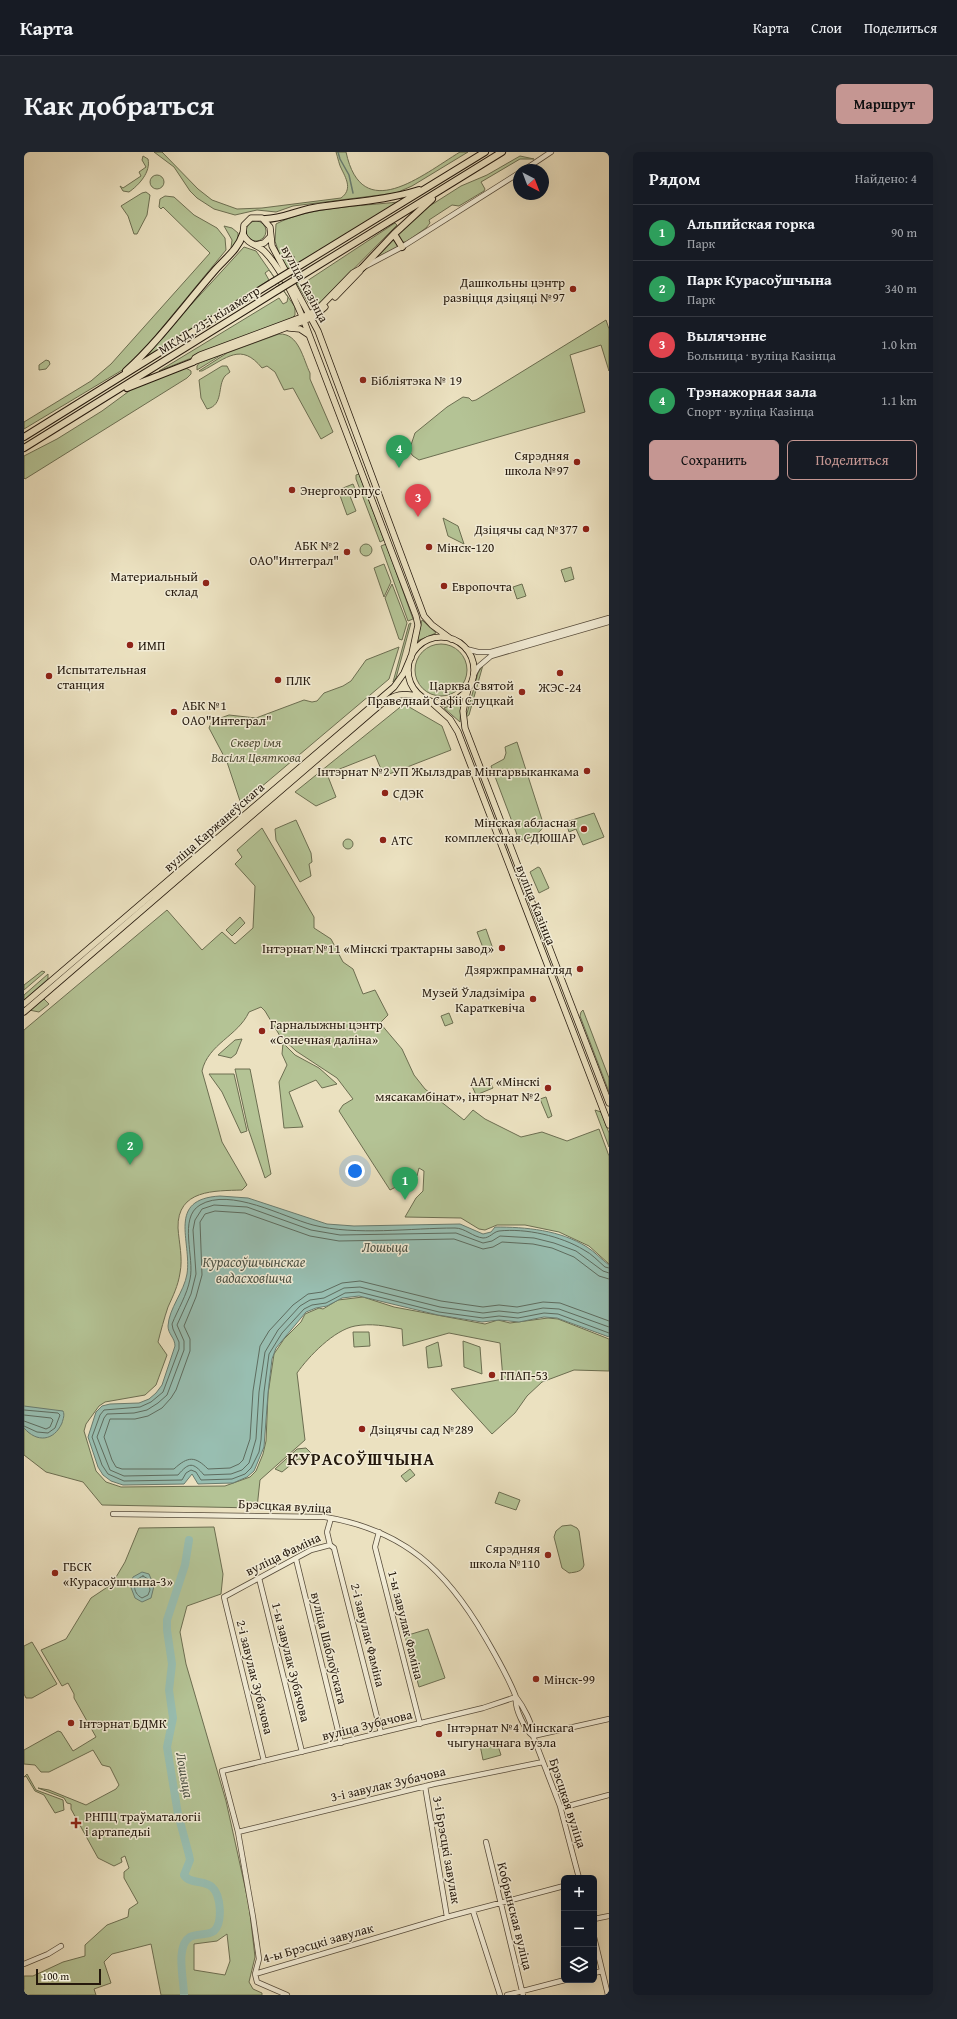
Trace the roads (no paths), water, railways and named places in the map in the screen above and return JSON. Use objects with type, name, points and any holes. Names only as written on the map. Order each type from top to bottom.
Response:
[{"type":"highway","points":[[265,219],[282,218],[316,208],[400,196],[433,184],[485,152]]},
{"type":"highway","points":[[362,268],[394,234],[438,192],[502,152]]},
{"type":"highway","name":"МКАД, 23-і кіламетр","points":[[24,436],[433,184]]},
{"type":"highway","name":"МКАД, 23-і кіламетр","points":[[24,448],[438,192]]},
{"type":"highway","points":[[112,383],[136,360],[174,319],[238,246],[243,234]]},
{"type":"highway","points":[[394,234],[402,247]]},
{"type":"highway","points":[[109,396],[193,362]]},
{"type":"main road","points":[[243,234],[243,228],[248,220],[255,217],[265,219]]},
{"type":"main road","name":"вуліца Казінца","points":[[265,219],[270,227],[272,246],[311,316],[332,367],[424,616],[432,625],[451,639]]},
{"type":"main road","name":"вуліца Казінца","points":[[243,234],[249,242],[264,251],[270,259],[303,319],[416,616],[418,624],[411,659]]},
{"type":"main road","points":[[256,245],[264,243],[270,237]]},
{"type":"main road","points":[[193,362],[195,358],[200,355],[320,312],[362,268]]},
{"type":"main road","points":[[193,362],[287,328],[303,319]]},
{"type":"main road","points":[[287,328],[300,329],[309,335]]},
{"type":"main road","points":[[441,638],[451,639],[466,649],[473,663],[473,676],[468,689],[461,697],[451,702],[440,703],[430,701],[422,697],[414,689],[408,670],[411,659],[420,646],[428,641],[441,638]]},
{"type":"main road","name":"вуліца Каржанеўскага","points":[[24,1012],[58,979],[242,821],[254,806],[394,687],[404,673],[411,659]]},
{"type":"main road","name":"вуліца Казінца","points":[[468,689],[463,711],[464,726],[609,1103]]},
{"type":"main road","name":"вуліца Каржанеўскага","points":[[242,821],[258,812],[386,701],[401,694],[422,697]]},
{"type":"main road","name":"вуліца Казінца","points":[[430,701],[450,719],[458,732],[609,1125]]},
{"type":"main road","name":"вуліца Каржанеўскага","points":[[24,1004],[58,979]]},
{"type":"main road","points":[[566,1014],[574,1012]]},
{"type":"main road","points":[[601,1106],[609,1103]]},
{"type":"street","points":[[533,164],[551,152]]},
{"type":"street","points":[[362,268],[402,247],[513,177]]},
{"type":"street","points":[[466,649],[491,652],[609,618]]},
{"type":"street","points":[[473,676],[480,664],[491,656],[609,622]]},
{"type":"street","points":[[254,806],[258,812]]},
{"type":"street","name":"Брэсцкая вуліца","points":[[113,1514],[303,1516],[331,1518],[379,1532],[406,1546],[429,1563],[453,1590],[482,1633],[516,1697],[516,1705],[528,1731],[533,1736],[561,1808],[578,1875]]},
{"type":"street","name":"вуліца Фаміна","points":[[224,1597],[316,1548],[330,1545],[327,1532],[331,1518]]},
{"type":"street","name":"1-ы завулак Фаміна","points":[[379,1532],[375,1547],[420,1724]]},
{"type":"street","name":"2-і завулак Фаміна","points":[[330,1545],[334,1548],[381,1733]]},
{"type":"street","name":"вуліца Шаблоўскага","points":[[296,1558],[341,1743]]},
{"type":"street","name":"1-ы завулак Зубачова","points":[[259,1578],[302,1752]]},
{"type":"street","name":"2-і завулак Зубачова","points":[[224,1597],[264,1761]]},
{"type":"street","name":"вуліца Зубачова","points":[[222,1771],[420,1724],[483,1708],[516,1697]]},
{"type":"street","points":[[533,1736],[609,1719]]},
{"type":"street","name":"3-і завулак Зубачова","points":[[238,1832],[425,1786],[544,1762]]},
{"type":"street","name":"4-ы Брэсцкі завулак","points":[[222,1771],[238,1832],[259,1958],[255,1974]]},
{"type":"street","name":"3-і Брэсцкі завулак","points":[[425,1786],[447,1917]]},
{"type":"street","points":[[561,1808],[609,1796]]},
{"type":"street","name":"Кобрынская вуліца","points":[[486,1842],[499,1903],[523,1993]]},
{"type":"street","name":"4-ы Брэсцкі завулак","points":[[255,1974],[447,1917],[561,1887]]},
{"type":"street","name":"3-і Брэсцкі завулак","points":[[472,1911],[500,1995]]},
{"type":"street","points":[[597,1918],[609,1916]]},
{"type":"street","points":[[24,1964],[48,1954],[61,1946]]},
{"type":"street","points":[[596,1947],[608,1995]]},
{"type":"street","points":[[597,1972],[602,1971]]},
{"type":"street","points":[[255,1974],[257,1982],[287,1995]]},
{"type":"street","points":[[507,1995],[523,1993],[561,1981]]},
{"type":"water","name":"Курасоўшчынскае вадасховішча","points":[[220,1196],[248,1198],[327,1224],[354,1226],[460,1224],[483,1234],[491,1232],[495,1227],[507,1227],[531,1229],[554,1233],[566,1237],[587,1247],[609,1265],[609,1337],[557,1318],[544,1317],[519,1322],[499,1320],[482,1322],[438,1315],[359,1296],[342,1298],[327,1306],[306,1312],[276,1348],[272,1359],[264,1447],[254,1471],[247,1477],[233,1483],[198,1484],[192,1474],[184,1484],[123,1485],[111,1481],[103,1475],[98,1467],[88,1437],[96,1412],[102,1406],[110,1404],[139,1403],[149,1399],[162,1385],[175,1346],[168,1329],[169,1319],[187,1274],[188,1261],[185,1224],[187,1213],[193,1205],[203,1199]]},
{"type":"water","points":[[24,1406],[63,1411],[64,1416],[59,1429],[55,1433],[45,1438],[40,1438],[29,1433],[24,1428]]},
{"type":"water","points":[[142,1572],[149,1574],[154,1586],[151,1598],[142,1602],[135,1598],[130,1585],[133,1577]]},
{"type":"waterway","points":[[338,152],[340,159],[349,175],[353,193]]},
{"type":"waterway","name":"Лошыца","points":[[184,1995],[181,1964],[185,1941],[190,1937],[211,1933],[214,1931],[217,1927],[220,1916],[219,1902],[212,1887],[205,1883],[189,1880],[184,1875],[190,1860],[178,1814],[167,1747],[173,1718],[169,1690],[172,1664],[167,1620],[185,1565],[189,1540]]},
{"type":"place","name":"Дашкольны цэнтр развіцця дзіцяці №97","points":[[573,289]]},
{"type":"place","name":"Бібліятэка № 19","points":[[363,380]]},
{"type":"place","name":"Сярэдняя школа №97","points":[[577,462]]},
{"type":"place","name":"Трэнажорная зала","points":[[399,468]]},
{"type":"place","name":"Энергокорпус","points":[[292,490]]},
{"type":"place","name":"Вылячэнне","points":[[418,517]]},
{"type":"place","name":"Дзіцячы сад №377","points":[[586,529]]},
{"type":"place","name":"Мінск-120","points":[[429,547]]},
{"type":"place","name":"АБК №2 ОАО\"Интеграл\"","points":[[347,552]]},
{"type":"place","name":"Материальный склад","points":[[206,583]]},
{"type":"place","name":"Европочта","points":[[444,586]]},
{"type":"place","name":"ИМП","points":[[130,645]]},
{"type":"place","name":"ЖЭС-24","points":[[560,673]]},
{"type":"place","name":"Испытательная станция","points":[[49,676]]},
{"type":"place","name":"ПЛК","points":[[278,680]]},
{"type":"place","name":"Царква Святой Праведнай Сафіі Слуцкай","points":[[522,692]]},
{"type":"place","name":"АБК №1 ОАО\"Интеграл\"","points":[[174,712]]},
{"type":"place","name":"Інтэрнат №2 УП Жылздрав Мінгарвыканкама","points":[[587,771]]},
{"type":"place","name":"СДЭК","points":[[385,793]]},
{"type":"place","name":"Мінская абласная комплексная СДЮШАР","points":[[584,829]]},
{"type":"place","name":"АТС","points":[[383,840]]},
{"type":"place","name":"Інтэрнат №11 «Мінскі трактарны завод»","points":[[502,948]]},
{"type":"place","name":"Дзяржпрамнагляд","points":[[580,969]]},
{"type":"place","name":"Музей Ўладзіміра Караткевіча","points":[[533,999]]},
{"type":"place","name":"Гарналыжны цэнтр «Сонечная даліна»","points":[[262,1031]]},
{"type":"place","name":"ААТ «Мінскі мясакамбінат», інтэрнат №2","points":[[548,1088]]},
{"type":"place","name":"Парк Курасоўшчына","points":[[130,1165]]},
{"type":"place","name":"Альпийская горка","points":[[405,1200]]},
{"type":"place","name":"ГПАП-53","points":[[492,1375]]},
{"type":"place","name":"Дзіцячы сад №289","points":[[362,1429]]},
{"type":"place","name":"Сярэдняя школа №110","points":[[548,1555]]},
{"type":"place","name":"ГБСК «Курасоўшчына-3»","points":[[55,1573]]},
{"type":"place","name":"Мінск-99","points":[[536,1679]]},
{"type":"place","name":"Інтэрнат БДМК","points":[[71,1723]]},
{"type":"place","name":"Інтэрнат №4 Мінскага чыгуначнага вузла","points":[[439,1734]]},
{"type":"place","name":"РНПЦ траўматалогіі і артапедыі","points":[[76,1823]]},
{"type":"district","name":"КУРАСОЎШЧЫНА","points":[[361,1458]]},
{"type":"park label","name":"Сквер імя Васіля Цвяткова","points":[[256,750]]}]
